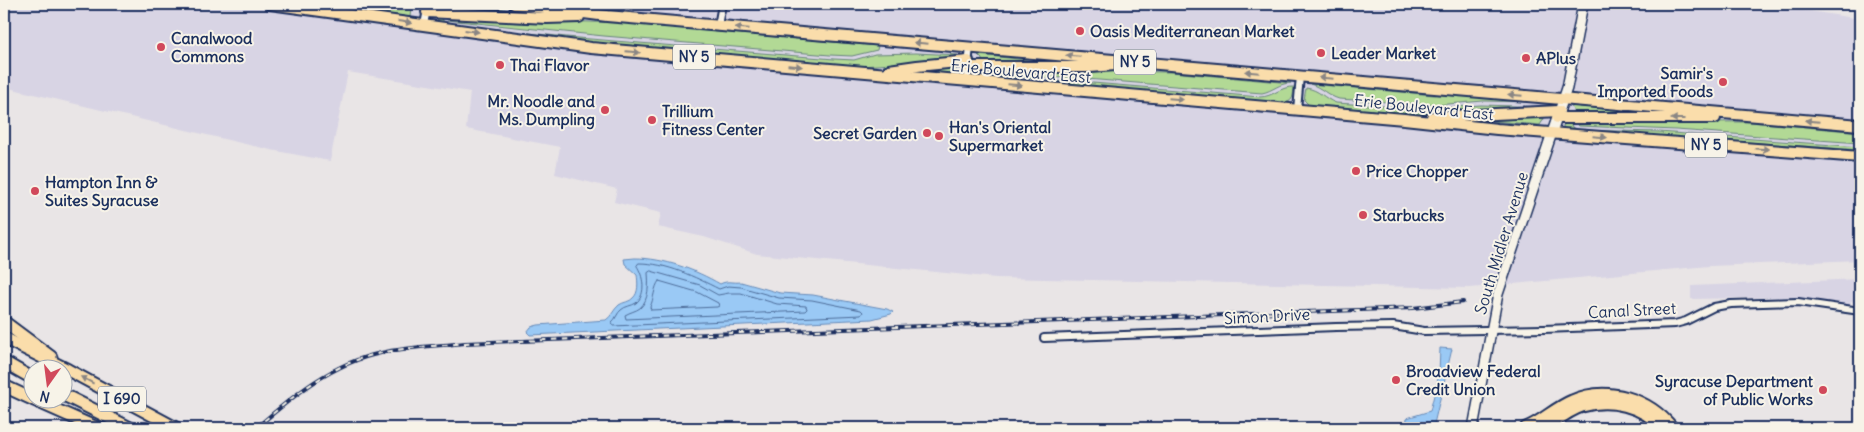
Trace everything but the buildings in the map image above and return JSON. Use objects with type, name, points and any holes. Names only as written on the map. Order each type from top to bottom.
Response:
[{"type":"highway","points":[[4,322],[55,360]]},
{"type":"highway","name":"I 690","points":[[4,338],[48,360]]},
{"type":"highway","points":[[4,362],[22,372]]},
{"type":"highway","name":"I 690","points":[[72,372],[176,428]]},
{"type":"highway","points":[[6,387],[22,394]]},
{"type":"highway","points":[[1526,428],[1571,401],[1584,396],[1613,394],[1634,400],[1651,408],[1672,428]]},
{"type":"highway","name":"I 690","points":[[72,399],[130,428]]},
{"type":"highway","points":[[1545,428],[1581,406],[1598,403],[1614,403],[1630,407],[1643,413],[1662,428]]},
{"type":"highway","points":[[57,410],[96,428]]},
{"type":"main road","name":"Erie Boulevard East","points":[[270,4],[591,48],[1551,133],[1860,156]]},
{"type":"main road","name":"Erie Boulevard East","points":[[514,4],[607,16],[718,26],[1860,125]]},
{"type":"main road","name":"South Midler Avenue","points":[[1473,428],[1498,294],[1564,99],[1583,4]]},
{"type":"main road","points":[[427,8],[547,18],[607,16]]},
{"type":"main road","points":[[873,73],[917,66],[968,64],[1090,67],[1148,63]]},
{"type":"main road","points":[[1404,119],[1492,113],[1690,119],[1761,116]]},
{"type":"street","points":[[718,26],[722,4]]},
{"type":"street","points":[[424,25],[427,8]]},
{"type":"street","points":[[966,81],[970,48]]},
{"type":"street","points":[[1297,110],[1300,76]]},
{"type":"street","name":"Canal Street","points":[[1490,330],[1675,324],[1686,321],[1714,307],[1730,304],[1798,302],[1860,311]]},
{"type":"street","name":"Simon Drive","points":[[1044,338],[1336,327],[1393,326],[1424,331],[1490,330]]},
{"type":"shaded area","points":[[4,4],[1765,4],[1860,19],[1860,260],[1709,266],[1470,288],[996,278],[757,254],[704,237],[658,227],[661,213],[614,202],[617,189],[555,174],[560,147],[466,129],[470,92],[348,72],[330,161],[271,150],[4,87]]},
{"type":"shaded area","points":[[1860,279],[1860,304],[1851,301],[1850,306],[1794,297],[1691,299],[1691,286]]},
{"type":"green space","points":[[337,4],[411,7],[410,17],[337,7]]},
{"type":"green space","points":[[443,4],[465,4],[521,11],[521,13],[445,11]]},
{"type":"green space","points":[[441,17],[445,24],[566,37],[834,59],[854,60],[875,54],[916,53],[958,55],[958,60],[860,66],[531,38],[439,25],[437,20]]},
{"type":"green space","points":[[445,17],[618,23],[878,46],[877,50],[852,56],[830,55],[604,36],[447,20]]},
{"type":"green space","points":[[978,55],[1059,63],[982,64],[982,59]]},
{"type":"green space","points":[[957,66],[955,74],[921,70]]},
{"type":"green space","points":[[975,70],[982,77],[994,80],[1081,82],[1260,97],[1265,97],[1285,88],[1294,87],[1292,99],[1285,103],[1090,86],[979,80],[974,75]]},
{"type":"green space","points":[[982,70],[1171,72],[1291,83],[1283,84],[1262,93],[1074,78],[1009,77],[986,75]]},
{"type":"green space","points":[[1310,84],[1434,95],[1464,94],[1538,102],[1483,101],[1436,105],[1339,99]]},
{"type":"green space","points":[[1306,88],[1315,90],[1336,103],[1430,109],[1481,105],[1547,107],[1415,114],[1309,105],[1304,100]]},
{"type":"green space","points":[[1571,106],[1671,115],[1574,115]]},
{"type":"green space","points":[[1543,117],[1544,119],[1540,125],[1492,121],[1488,119]]},
{"type":"green space","points":[[1569,121],[1576,130],[1562,129],[1565,122]]},
{"type":"green space","points":[[1573,121],[1750,122],[1860,132],[1860,143],[1676,130],[1579,126]]},
{"type":"green space","points":[[1576,130],[1659,132],[1860,147],[1860,150]]},
{"type":"water","points":[[624,259],[657,260],[679,266],[701,274],[720,284],[741,282],[780,293],[813,295],[887,309],[893,312],[872,319],[530,335],[527,332],[531,327],[538,325],[606,320],[619,305],[635,296],[638,284],[637,275],[625,264]]},
{"type":"water","points":[[1440,348],[1452,349],[1433,428],[1406,428],[1407,418],[1430,411],[1439,375]]},
{"type":"railway","points":[[256,428],[314,382],[346,364],[381,353],[412,348],[465,343],[1413,308],[1463,302]]},
{"type":"place","name":"Oasis Mediterranean Market","points":[[1080,31]]},
{"type":"place","name":"Canalwood Commons","points":[[161,47]]},
{"type":"place","name":"Leader Market","points":[[1321,53]]},
{"type":"place","name":"APlus","points":[[1526,58]]},
{"type":"place","name":"Thai Flavor","points":[[500,65]]},
{"type":"place","name":"Samir's Imported Foods","points":[[1723,82]]},
{"type":"place","name":"Mr. Noodle and Ms. Dumpling","points":[[605,110]]},
{"type":"place","name":"Trillium Fitness Center","points":[[652,120]]},
{"type":"place","name":"Secret Garden","points":[[927,133]]},
{"type":"place","name":"Han's Oriental Supermarket","points":[[939,136]]},
{"type":"place","name":"Price Chopper","points":[[1356,171]]},
{"type":"place","name":"Hampton Inn & Suites Syracuse","points":[[35,191]]},
{"type":"place","name":"Starbucks","points":[[1363,215]]},
{"type":"place","name":"Broadview Federal Credit Union","points":[[1396,380]]},
{"type":"place","name":"Syracuse Department of Public Works","points":[[1823,390]]}]
